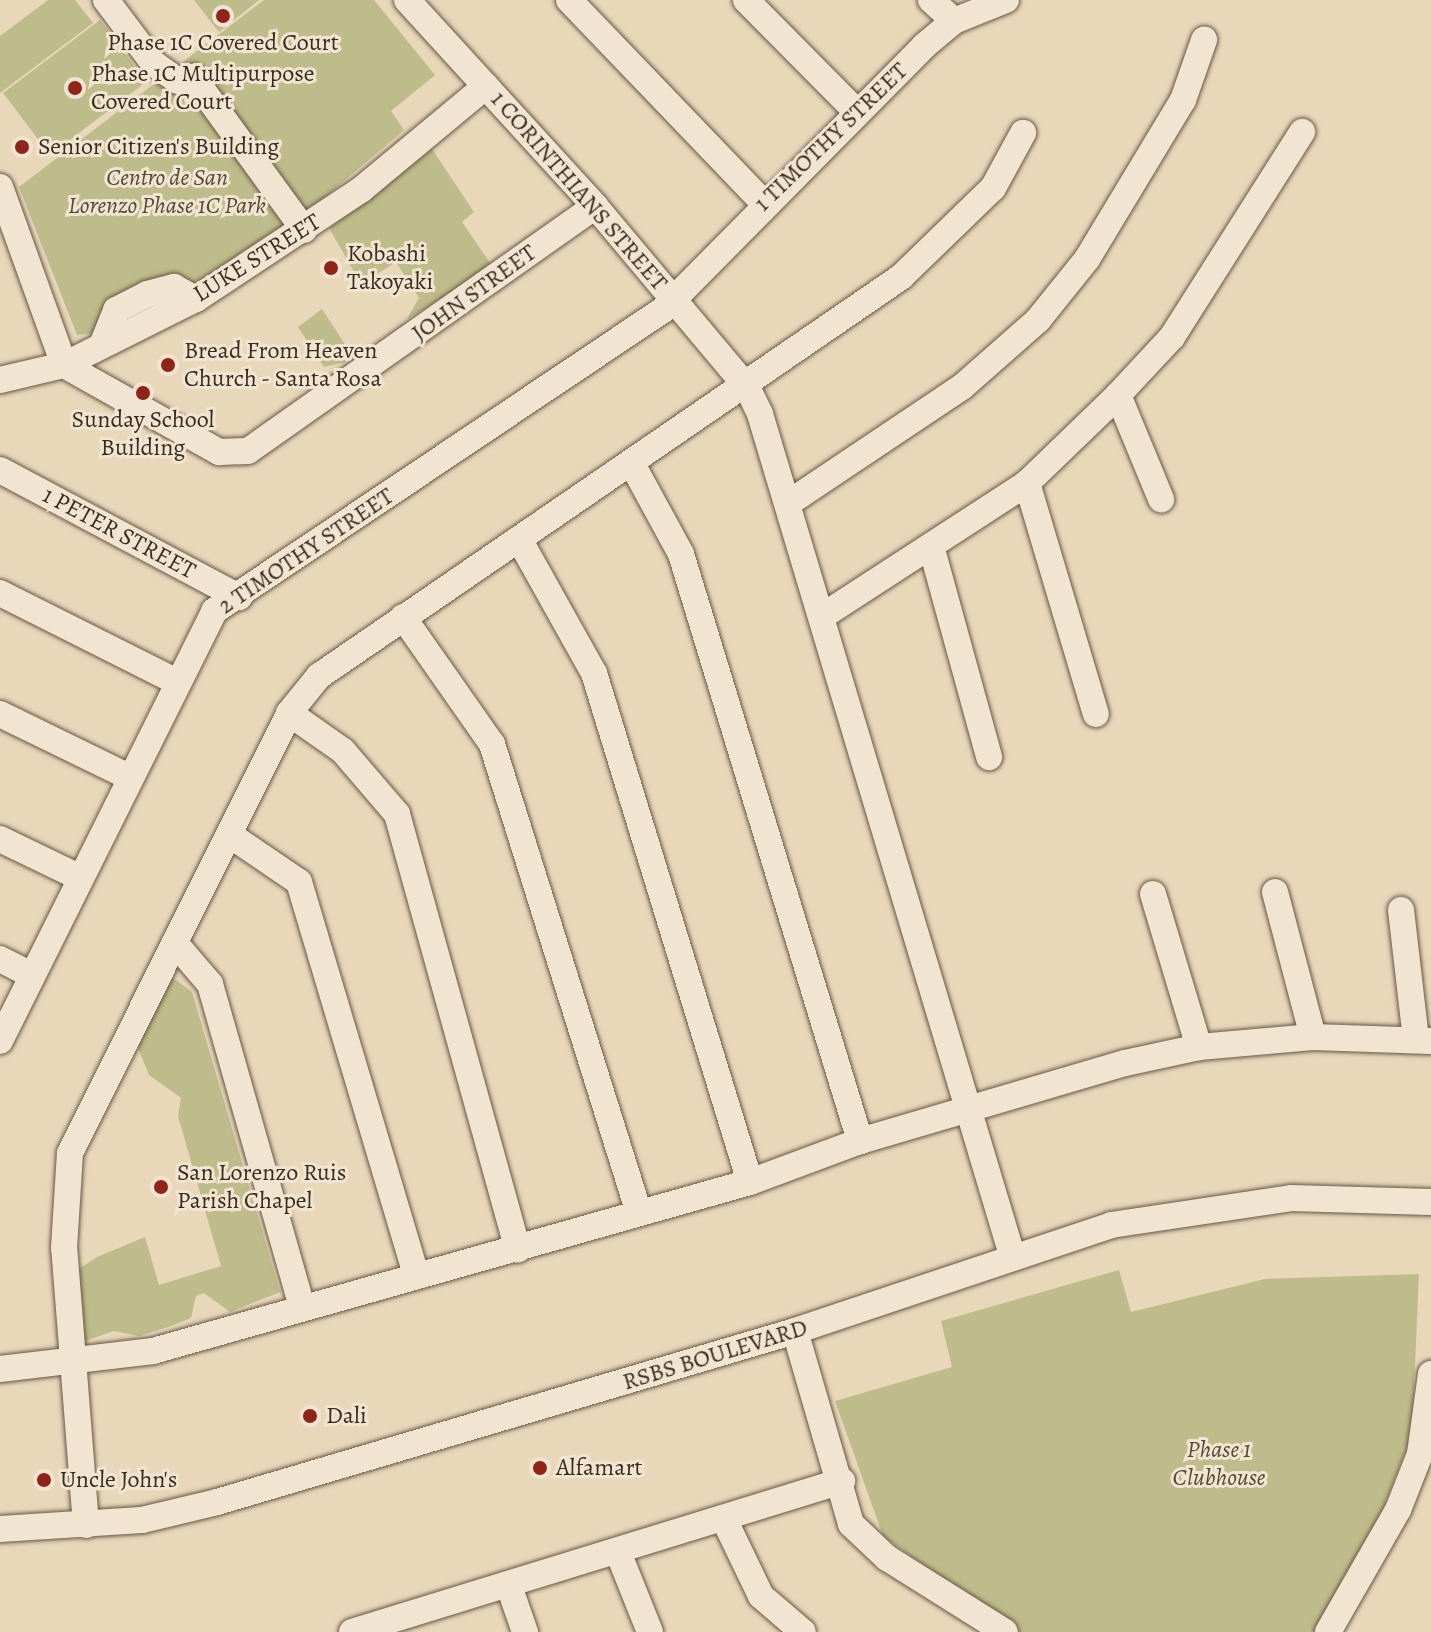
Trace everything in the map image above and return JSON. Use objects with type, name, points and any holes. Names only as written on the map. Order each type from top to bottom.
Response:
[{"type":"street","points":[[106,0],[154,64],[178,81],[193,77],[304,230]]},
{"type":"street","name":"1 CORINTHIANS STREET","points":[[407,0],[595,206],[747,387],[790,502],[1012,1255]]},
{"type":"street","points":[[569,0],[763,202]]},
{"type":"street","points":[[746,0],[855,110]]},
{"type":"street","points":[[931,0],[954,21]]},
{"type":"street","name":"1 TIMOTHY STREET","points":[[674,299],[763,202],[855,110],[954,21],[1006,0]]},
{"type":"street","points":[[790,502],[962,387],[1038,320],[1087,259],[1175,113],[1204,40]]},
{"type":"street","name":"LUKE STREET","points":[[0,380],[64,365],[196,299],[304,230],[486,86]]},
{"type":"street","points":[[824,615],[1027,483],[1118,395],[1172,337],[1302,132]]},
{"type":"street","points":[[86,1525],[70,1364],[63,1196],[70,1153],[289,713],[319,676],[747,387],[957,230],[993,188],[1023,133]]},
{"type":"street","points":[[0,187],[8,230],[64,365]]},
{"type":"street","name":"JOHN STREET","points":[[64,365],[219,452],[248,451],[595,206]]},
{"type":"street","name":"2 TIMOTHY STREET","points":[[0,1041],[30,974],[214,611],[239,597],[674,299]]},
{"type":"street","points":[[1118,395],[1161,499]]},
{"type":"street","points":[[632,464],[681,554],[860,1141]]},
{"type":"street","name":"1 PETER STREET","points":[[0,470],[239,597]]},
{"type":"street","points":[[1027,483],[1096,714]]},
{"type":"street","points":[[519,539],[594,673],[750,1182]]},
{"type":"street","points":[[931,546],[989,757]]},
{"type":"street","points":[[0,593],[177,682]]},
{"type":"street","points":[[403,617],[492,744],[638,1211]]},
{"type":"street","points":[[289,713],[343,751],[397,814],[518,1249]]},
{"type":"street","points":[[0,714],[129,777]]},
{"type":"street","points":[[230,835],[299,882],[415,1272]]},
{"type":"street","points":[[0,839],[79,877]]},
{"type":"street","points":[[1275,892],[1313,1037]]},
{"type":"street","points":[[1153,894],[1199,1047]]},
{"type":"street","points":[[0,1369],[70,1364],[153,1351],[415,1272],[518,1249],[638,1211],[750,1182],[860,1141],[969,1108],[1199,1047],[1313,1037],[1423,1040],[1401,910]]},
{"type":"street","points":[[175,943],[210,984],[302,1306]]},
{"type":"street","points":[[0,959],[30,974]]},
{"type":"street","name":"RSBS BOULEVARD","points":[[0,1529],[86,1525],[217,1502],[795,1331],[1012,1255],[1192,1208],[1291,1198],[1431,1202]]},
{"type":"street","points":[[795,1331],[842,1481],[851,1524],[887,1558],[1005,1632]]},
{"type":"street","points":[[1328,1632],[1398,1510],[1420,1454],[1431,1374]]},
{"type":"street","points":[[352,1632],[405,1625],[509,1586],[842,1481]]},
{"type":"street","points":[[724,1519],[761,1596],[803,1632]]},
{"type":"street","points":[[618,1552],[650,1632]]},
{"type":"street","points":[[509,1586],[525,1632]]},
{"type":"green space","points":[[48,0],[75,0],[93,23],[0,93],[0,36]]},
{"type":"green space","name":"Phase 1C Covered Court","points":[[194,0],[259,0],[219,32]]},
{"type":"green space","name":"Centro de San Lorenzo Phase 1C Park","points":[[264,0],[374,0],[435,75],[391,111],[404,130],[324,198],[202,280],[97,333],[77,335],[19,187]]},
{"type":"green space","name":"Phase 1C Multipurpose Covered Court","points":[[100,20],[146,82],[50,155],[3,93]]},
{"type":"green space","points":[[432,149],[474,212],[462,222],[493,267],[407,319],[419,298],[396,262],[361,284],[329,228]]},
{"type":"green space","points":[[322,309],[355,360],[324,367],[298,327]]},
{"type":"green space","points":[[172,977],[192,992],[280,1292],[230,1312],[204,1293],[196,1296],[191,1318],[139,1336],[114,1331],[82,1342],[79,1269],[97,1257],[145,1237],[159,1285],[221,1266],[178,1116],[181,1098],[149,1075],[133,1036]]},
{"type":"green space","name":"Phase 1 Clubhouse","points":[[1119,1270],[1131,1312],[1265,1279],[1419,1274],[1412,1435],[1371,1539],[1314,1632],[1017,1632],[883,1536],[835,1401],[952,1367],[941,1321]]},
{"type":"place","name":"Phase 1C Covered Court","points":[[223,16]]},
{"type":"place","name":"Phase 1C Multipurpose Covered Court","points":[[75,88]]},
{"type":"place","name":"Senior Citizen's Building","points":[[22,147]]},
{"type":"place","name":"Kobashi Takoyaki","points":[[331,268]]},
{"type":"place","name":"Bread From Heaven Church - Santa Rosa","points":[[168,365]]},
{"type":"place","name":"Sunday School Building","points":[[143,393]]},
{"type":"place","name":"San Lorenzo Ruis Parish Chapel","points":[[161,1187]]},
{"type":"place","name":"Dali","points":[[310,1416]]},
{"type":"place","name":"Alfamart","points":[[540,1468]]},
{"type":"place","name":"Uncle John's","points":[[44,1480]]}]
